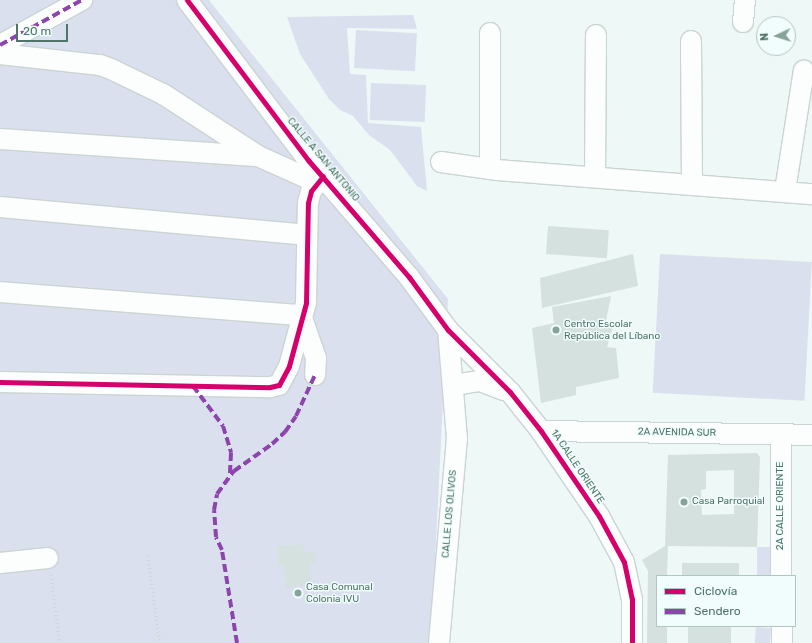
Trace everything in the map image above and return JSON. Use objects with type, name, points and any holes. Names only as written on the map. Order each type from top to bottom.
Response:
[{"type":"street","points":[[0,45],[82,0]]},
{"type":"street","name":"CALLE A SAN ANTONIO","points":[[187,0],[323,176],[409,277],[448,330]]},
{"type":"street","points":[[743,22],[745,0]]},
{"type":"street","points":[[490,33],[490,169]]},
{"type":"street","points":[[594,177],[596,35]]},
{"type":"street","points":[[691,41],[692,185]]},
{"type":"street","points":[[0,54],[100,65],[111,69],[163,94],[258,156],[305,176],[323,176]]},
{"type":"street","points":[[785,191],[804,70]]},
{"type":"street","points":[[0,139],[258,156]]},
{"type":"street","points":[[441,162],[490,169],[812,194]]},
{"type":"street","points":[[0,382],[270,387],[279,385],[289,366],[301,314],[306,302],[308,284],[306,235],[311,191],[323,176]]},
{"type":"street","points":[[0,207],[306,235]]},
{"type":"street","points":[[0,292],[301,314]]},
{"type":"street","points":[[301,314],[316,358],[315,375]]},
{"type":"street","name":"CALLE LOS OLIVOS","points":[[439,643],[457,439],[454,385],[448,330]]},
{"type":"street","name":"1A CALLE ORIENTE","points":[[448,330],[510,392],[541,431],[599,516],[624,562],[632,599],[632,643]]},
{"type":"street","points":[[454,385],[480,381],[510,392]]},
{"type":"street","name":"2A AVENIDA SUR","points":[[541,431],[781,436],[812,435]]},
{"type":"street","name":"2A CALLE ORIENTE","points":[[781,436],[782,575]]},
{"type":"street","points":[[0,563],[49,564]]},
{"type":"street","points":[[782,627],[782,643]]},
{"type":"path","points":[[148,556],[160,643]]},
{"type":"path","points":[[49,564],[60,643]]},
{"type":"shaded area","points":[[0,0],[209,0],[448,299],[431,643],[0,643]]},
{"type":"shaded area","points":[[413,15],[417,29],[347,28],[350,74],[366,75],[368,123],[421,127],[427,191],[417,186],[390,150],[369,135],[353,116],[340,110],[329,99],[300,54],[287,17]]},
{"type":"shaded area","points":[[356,30],[417,33],[415,71],[354,68]]},
{"type":"shaded area","points":[[371,83],[426,85],[425,122],[370,120]]},
{"type":"shaded area","points":[[660,254],[812,262],[805,401],[653,393]]},
{"type":"shaded area","points":[[757,547],[772,547],[772,575],[757,575]]},
{"type":"shaded area","points":[[756,627],[771,628],[770,643],[755,643]]},
{"type":"building","points":[[548,226],[609,230],[607,258],[546,254]]},
{"type":"building","points":[[633,254],[638,286],[542,308],[540,278]]},
{"type":"building","points":[[611,296],[605,326],[613,327],[607,347],[616,348],[619,378],[576,387],[576,395],[541,403],[532,328],[554,323],[552,307]]},
{"type":"building","name":"Casa Parroquial","points":[[757,453],[760,457],[757,547],[668,546],[667,575],[656,575],[656,627],[667,627],[667,643],[647,643],[648,571],[642,560],[665,546],[668,455]],"holes":[[[734,470],[734,514],[702,515],[701,490],[706,489],[706,471]]]},
{"type":"building","points":[[303,544],[304,551],[316,553],[316,562],[310,562],[312,585],[286,588],[284,565],[278,566],[277,546]]},
{"type":"building","points":[[682,563],[739,563],[739,575],[682,575]]},
{"type":"building","points":[[688,627],[731,627],[731,643],[688,643]]},
{"type":"marked path","points":[[0,45],[82,0]]},
{"type":"marked path","points":[[237,643],[222,550],[216,537],[214,510],[217,494],[234,471],[272,444],[285,432],[296,416],[315,375]]},
{"type":"marked path","points":[[193,386],[223,426],[231,453],[230,475]]},
{"type":"cycle path","points":[[187,0],[308,160],[409,277],[448,330],[510,392],[541,431],[599,516],[624,562],[632,599],[632,643]]},
{"type":"cycle path","points":[[0,382],[270,387],[279,385],[289,366],[306,303],[308,203],[311,191],[323,176]]},
{"type":"place","name":"Centro Escolar República del Líbano","points":[[556,330]]},
{"type":"place","name":"Casa Parroquial","points":[[684,502]]},
{"type":"place","name":"Casa Comunal Colonia IVU","points":[[298,593]]}]
